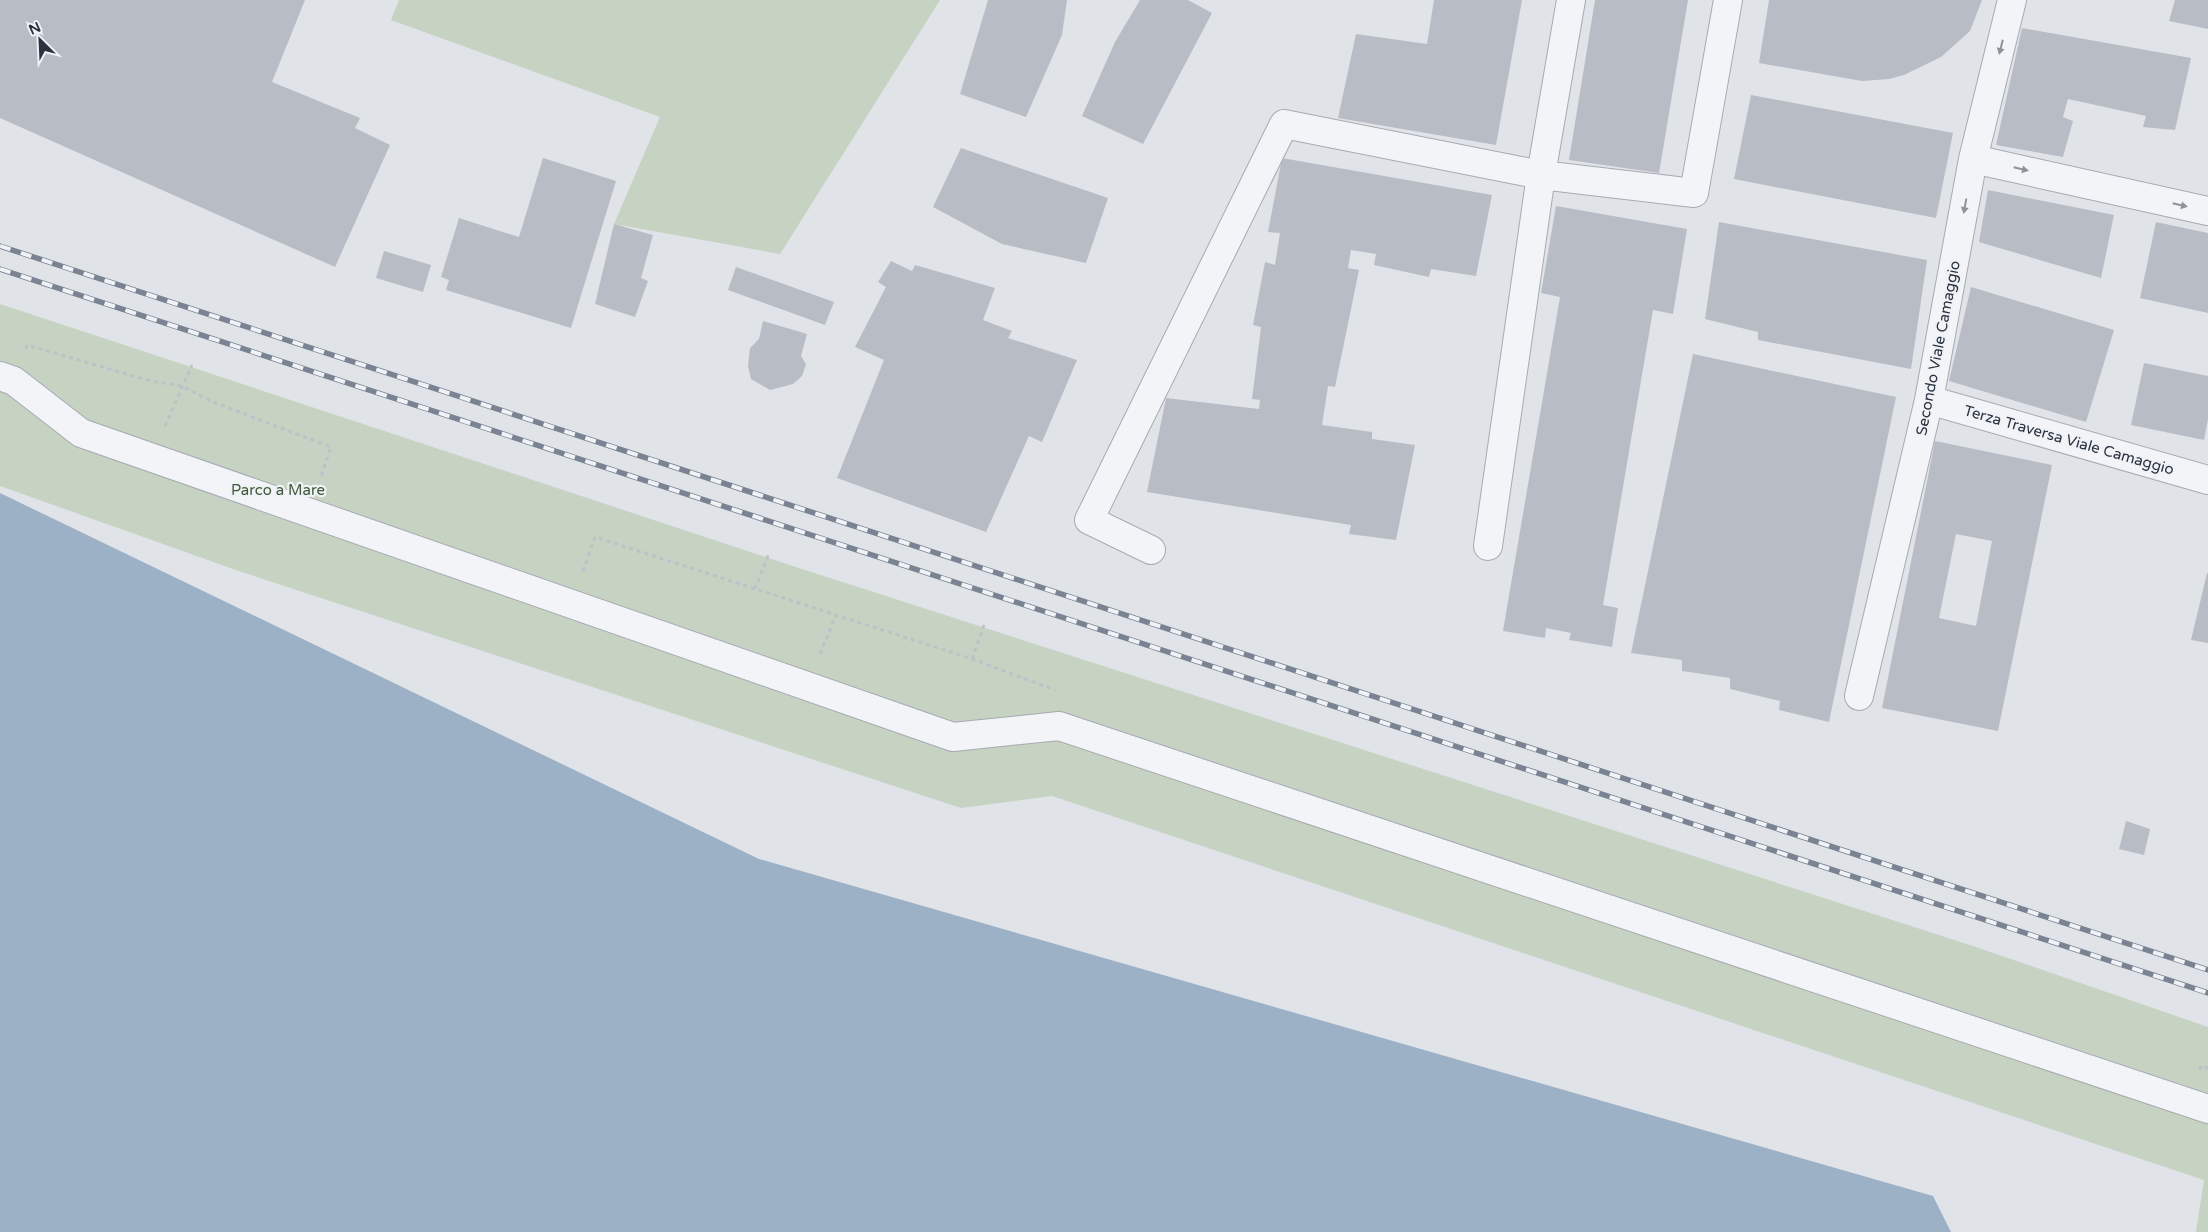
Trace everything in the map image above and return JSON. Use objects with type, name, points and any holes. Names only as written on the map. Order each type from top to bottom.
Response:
[{"type":"street","points":[[1488,546],[1541,175],[1571,0]]},
{"type":"street","points":[[1151,550],[1089,520],[1284,124],[1541,175],[1694,193],[1728,0]]},
{"type":"street","name":"Secondo Viale Camaggio","points":[[1859,696],[1929,400],[1974,159],[2012,0]]},
{"type":"street","points":[[1974,159],[2208,211]]},
{"type":"street","points":[[7,378],[81,434],[953,737],[1059,726],[2208,1109]]},
{"type":"street","name":"Terza Traversa Viale Camaggio","points":[[1929,400],[2208,480]]},
{"type":"path","points":[[7,378],[28,345],[151,381],[182,386],[213,402],[331,447],[309,513]]},
{"type":"path","points":[[151,458],[192,365]]},
{"type":"path","points":[[571,604],[595,537],[972,659],[1064,694]]},
{"type":"path","points":[[755,589],[769,553]]},
{"type":"path","points":[[806,686],[836,615]]},
{"type":"path","points":[[972,659],[984,625]]},
{"type":"green space","points":[[399,0],[940,0],[780,254],[614,224],[660,117],[391,20]]},
{"type":"green space","name":"Parco a Mare","points":[[0,304],[805,570],[1973,946],[2208,1027],[2208,1232],[2196,1232],[2204,1180],[1052,796],[961,808],[236,570],[0,486]]},
{"type":"water","points":[[0,493],[759,859],[1933,1196],[1951,1232],[0,1232]]},
{"type":"building","points":[[0,0],[305,0],[272,82],[360,118],[355,128],[390,145],[335,267],[0,118]]},
{"type":"building","points":[[988,0],[1067,0],[1062,35],[1026,117],[960,94]]},
{"type":"building","points":[[1140,0],[1188,0],[1212,13],[1143,144],[1082,116],[1115,42]]},
{"type":"building","points":[[1434,0],[1522,0],[1496,145],[1338,118],[1356,34],[1427,44]]},
{"type":"building","points":[[1595,0],[1688,0],[1659,173],[1569,160]]},
{"type":"building","points":[[1769,0],[1982,0],[1970,31],[1941,57],[1904,75],[1889,79],[1862,81],[1759,63]]},
{"type":"building","points":[[2175,0],[2208,0],[2208,29],[2169,21]]},
{"type":"building","points":[[2022,28],[2191,58],[2175,130],[2143,127],[2146,116],[2068,99],[2063,117],[2073,121],[2063,157],[1996,145]]},
{"type":"building","points":[[1751,95],[1953,133],[1936,218],[1734,179]]},
{"type":"building","points":[[961,148],[1108,198],[1086,263],[1002,244],[933,207]]},
{"type":"building","points":[[543,158],[616,181],[571,328],[446,290],[449,280],[441,277],[459,218],[519,237]]},
{"type":"building","points":[[1282,158],[1492,195],[1476,276],[1431,269],[1429,277],[1374,265],[1376,254],[1351,250],[1348,268],[1359,270],[1335,387],[1328,386],[1322,425],[1372,432],[1372,439],[1415,445],[1396,540],[1349,534],[1351,525],[1147,492],[1166,398],[1259,409],[1260,400],[1252,399],[1261,327],[1253,325],[1265,262],[1275,265],[1280,233],[1268,232]]},
{"type":"building","points":[[1988,190],[2114,215],[2101,278],[1979,242]]},
{"type":"building","points":[[1556,206],[1687,229],[1673,314],[1653,310],[1603,605],[1618,608],[1612,647],[1569,640],[1571,633],[1546,628],[1545,638],[1503,631],[1560,297],[1541,293]]},
{"type":"building","points":[[1719,222],[1927,260],[1911,369],[1758,340],[1758,332],[1705,319]]},
{"type":"building","points":[[2156,222],[2208,233],[2208,313],[2140,298]]},
{"type":"building","points":[[614,224],[653,235],[641,278],[648,281],[635,317],[595,304]]},
{"type":"building","points":[[384,251],[431,265],[423,292],[376,278]]},
{"type":"building","points":[[891,261],[912,271],[915,265],[995,288],[983,320],[1012,331],[1008,338],[1077,360],[1042,442],[1029,436],[986,532],[837,478],[884,360],[855,347],[886,287],[878,282]]},
{"type":"building","points":[[736,267],[834,302],[825,325],[728,290]]},
{"type":"building","points":[[1971,287],[2114,330],[2086,422],[1949,381]]},
{"type":"building","points":[[763,321],[807,334],[801,356],[806,364],[802,376],[793,384],[770,390],[751,379],[748,366],[750,348],[759,339]]},
{"type":"building","points":[[1693,354],[1896,397],[1829,722],[1779,710],[1780,701],[1730,689],[1730,678],[1682,671],[1682,660],[1631,653]]},
{"type":"building","points":[[2144,363],[2208,376],[2208,419],[2204,440],[2131,425]]},
{"type":"building","points":[[1935,441],[2052,465],[1998,731],[1882,708]],"holes":[[[1956,534],[1992,541],[1976,626],[1939,618]]]},
{"type":"building","points":[[2208,573],[2208,643],[2191,640]]},
{"type":"building","points":[[2126,821],[2150,829],[2144,855],[2119,849]]},
{"type":"railway","points":[[0,246],[2208,970]]},
{"type":"railway","points":[[0,269],[2208,993]]}]
